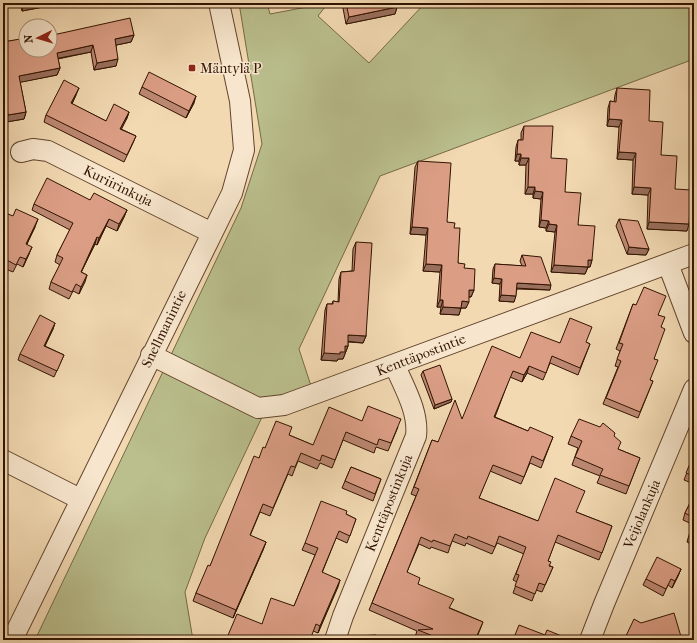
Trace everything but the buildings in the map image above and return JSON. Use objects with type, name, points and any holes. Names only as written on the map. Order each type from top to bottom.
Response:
[{"type":"street","name":"Snellmanintie","points":[[12,640],[232,193],[244,150],[240,101],[219,3]]},
{"type":"street","name":"Kuriirinkuja","points":[[21,152],[33,149],[48,151],[212,233]]},
{"type":"street","name":"Kenttäpostintie","points":[[151,355],[258,408],[284,405],[395,366],[451,343],[694,254]]},
{"type":"street","points":[[668,264],[694,333]]},
{"type":"street","name":"Kenttäpostinkuja","points":[[335,640],[343,616],[416,436],[416,417],[395,366]]},
{"type":"street","name":"Veijolankuja","points":[[590,640],[694,389]]},
{"type":"street","points":[[3,460],[80,500]]},
{"type":"green space","points":[[239,3],[267,3],[270,14],[307,7],[311,3],[328,3],[318,16],[369,63],[425,3],[694,3],[694,59],[380,176],[299,349],[311,386],[271,398],[205,538],[185,592],[193,640],[35,640],[241,208],[262,144]]},
{"type":"place","name":"Mäntylä P","points":[[192,68]]}]
